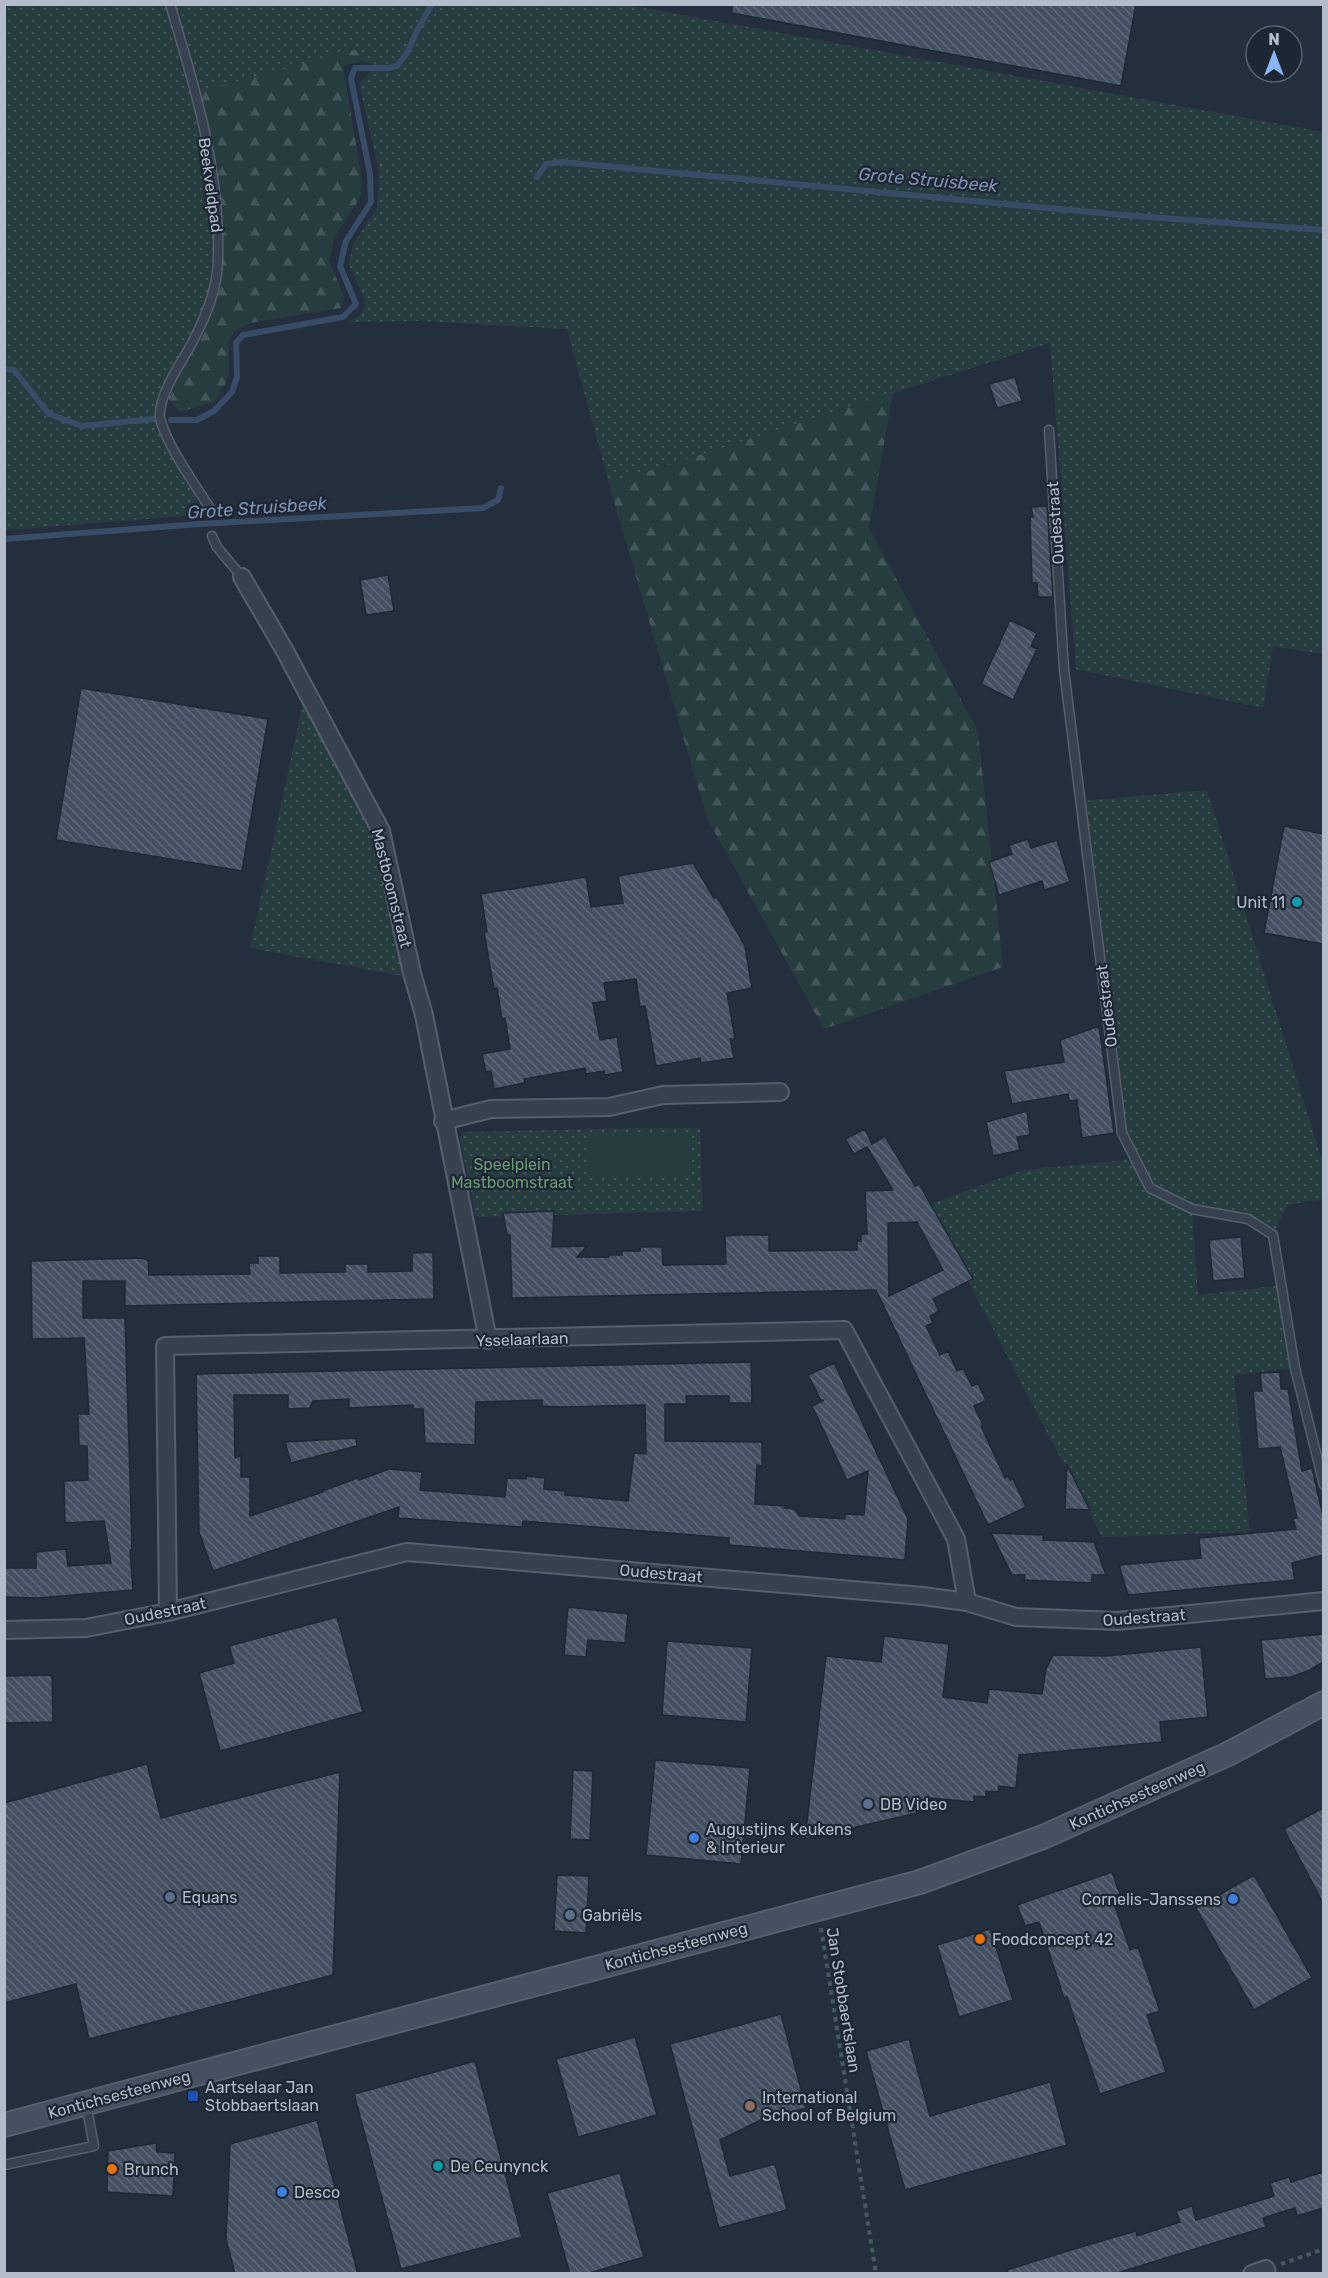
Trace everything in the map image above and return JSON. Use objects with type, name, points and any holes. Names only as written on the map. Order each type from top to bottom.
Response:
[{"type":"street","name":"Mastboomstraat","points":[[242,578],[285,651],[381,831],[412,973],[424,1015],[443,1121],[488,1340]]},
{"type":"street","points":[[443,1121],[491,1109],[609,1107],[663,1095],[780,1092]]},
{"type":"street","name":"Ysselaarlaan","points":[[168,1612],[165,1346],[844,1330],[956,1539],[967,1602]]},
{"type":"street","name":"Oudestraat","points":[[4,1630],[86,1628],[168,1612],[407,1552],[967,1602],[1016,1617],[1117,1621],[1323,1601]]},
{"type":"street","name":"Kontichsesteenweg","points":[[4,2125],[920,1882],[1043,1837],[1228,1754],[1323,1703]]},
{"type":"lane","name":"Beekveldpad","points":[[170,4],[196,92],[219,228],[215,288],[206,315],[175,370],[165,394],[160,415],[167,436],[210,508]]},
{"type":"lane","name":"Oudestraat","points":[[1049,430],[1064,670],[1122,1133],[1150,1188],[1192,1209],[1248,1219],[1273,1235],[1295,1368],[1323,1485]]},
{"type":"lane","points":[[212,536],[217,547],[242,578]]},
{"type":"lane","points":[[4,2165],[94,2146],[86,2103]]},
{"type":"path","name":"Jan Stobbaertslaan","points":[[815,1909],[820,1925],[876,2274]]},
{"type":"path","points":[[1262,2272],[1323,2249]]},
{"type":"green space","points":[[5,5],[628,5],[1323,132],[1323,654],[1273,646],[1263,708],[1076,669],[1050,343],[609,484],[567,329],[421,321],[350,322],[363,312],[365,300],[349,265],[353,244],[377,208],[379,171],[359,83],[373,69],[373,65],[362,61],[359,51],[347,48],[323,59],[215,194],[215,288],[165,394],[163,437],[202,510],[185,516],[5,530]]},
{"type":"green space","points":[[347,48],[359,51],[362,61],[343,66],[361,175],[361,196],[335,237],[329,261],[344,296],[341,308],[250,323],[240,328],[230,339],[228,376],[214,402],[179,412],[165,394],[215,288],[219,228],[196,92],[323,59]]},
{"type":"green space","points":[[893,393],[869,528],[978,731],[1003,967],[824,1029],[707,818],[609,484]]},
{"type":"green space","points":[[306,689],[381,831],[412,973],[397,975],[250,948]]},
{"type":"green space","points":[[1207,790],[1323,1163],[1323,1199],[1287,1205],[1273,1235],[1248,1219],[1192,1209],[1198,1295],[1282,1285],[1295,1368],[1234,1375],[1250,1532],[1102,1537],[928,1205],[1023,1170],[1135,1159],[1122,1133],[1081,801]]},
{"type":"green space","name":"Speelplein Mastboomstraat","points":[[700,1128],[703,1211],[476,1217],[460,1139],[464,1132]]},
{"type":"green space","points":[[692,1135],[692,1175],[588,1176],[588,1136]]},
{"type":"building","points":[[732,4],[1136,4],[1121,86],[732,13]]},
{"type":"building","points":[[1015,377],[1022,401],[997,408],[989,384]]},
{"type":"building","points":[[1047,506],[1053,597],[1038,597],[1037,583],[1032,583],[1030,517],[1033,517],[1031,507]]},
{"type":"building","points":[[388,575],[394,611],[366,615],[360,580]]},
{"type":"building","points":[[1010,620],[1037,633],[1031,646],[1037,649],[1013,700],[981,684]]},
{"type":"building","points":[[81,688],[268,719],[242,871],[56,840]]},
{"type":"building","name":"Unit 11","points":[[1284,826],[1323,834],[1323,944],[1264,933]]},
{"type":"building","points":[[1028,839],[1031,848],[1057,840],[1070,882],[1044,890],[1042,881],[999,895],[989,862],[1012,854],[1009,845]]},
{"type":"building","points":[[693,863],[714,898],[717,897],[745,946],[752,988],[727,993],[735,1039],[730,1039],[734,1058],[701,1063],[700,1058],[656,1066],[645,1006],[640,1007],[636,979],[604,983],[607,1001],[593,1003],[600,1040],[617,1037],[623,1072],[605,1075],[604,1071],[586,1074],[585,1068],[524,1079],[525,1083],[494,1089],[491,1071],[486,1072],[482,1054],[510,1049],[497,988],[494,989],[484,932],[487,932],[481,894],[586,877],[591,907],[623,903],[618,876]]},
{"type":"building","points":[[1099,1026],[1114,1133],[1082,1138],[1077,1100],[1069,1101],[1068,1094],[1012,1104],[1004,1071],[1064,1062],[1060,1040]]},
{"type":"building","points":[[1027,1111],[1030,1135],[1017,1137],[1020,1150],[993,1156],[986,1122]]},
{"type":"building","points":[[865,1129],[872,1144],[885,1136],[915,1186],[919,1184],[973,1279],[933,1299],[939,1311],[930,1316],[933,1323],[926,1326],[940,1355],[948,1351],[957,1371],[963,1368],[972,1386],[978,1383],[986,1401],[974,1406],[983,1425],[981,1426],[1005,1478],[1008,1476],[1010,1480],[1013,1479],[1026,1507],[988,1525],[876,1290],[512,1298],[510,1235],[507,1235],[503,1213],[554,1211],[552,1247],[587,1246],[577,1257],[609,1257],[609,1255],[622,1255],[622,1251],[640,1251],[640,1247],[662,1247],[663,1265],[726,1264],[725,1236],[737,1235],[769,1235],[769,1251],[857,1250],[857,1241],[861,1241],[861,1234],[867,1234],[865,1191],[893,1190],[867,1147],[854,1154],[845,1139]],"holes":[[[917,1222],[943,1270],[889,1296],[888,1223]]]},
{"type":"building","points":[[1241,1237],[1245,1278],[1213,1281],[1209,1240]]},
{"type":"building","points":[[433,1252],[434,1299],[125,1306],[125,1281],[83,1281],[83,1318],[125,1318],[132,1550],[130,1550],[133,1590],[38,1598],[4,1597],[4,1568],[36,1568],[36,1552],[66,1549],[68,1566],[111,1563],[104,1521],[65,1523],[64,1481],[88,1480],[87,1446],[79,1446],[78,1414],[89,1414],[84,1338],[32,1339],[31,1261],[141,1258],[148,1260],[149,1275],[250,1274],[249,1263],[258,1263],[258,1256],[280,1256],[280,1273],[345,1272],[345,1264],[368,1264],[368,1272],[412,1271],[412,1253]]},
{"type":"building","points":[[751,1362],[752,1403],[729,1403],[729,1396],[686,1396],[687,1404],[665,1404],[665,1441],[762,1442],[762,1466],[757,1465],[755,1504],[787,1506],[784,1508],[794,1509],[800,1516],[845,1519],[845,1514],[864,1515],[868,1471],[847,1480],[812,1406],[824,1400],[821,1400],[808,1375],[834,1363],[908,1519],[905,1560],[729,1545],[729,1538],[523,1521],[522,1527],[398,1518],[399,1507],[213,1571],[199,1532],[196,1374]],"holes":[[[234,1395],[288,1395],[288,1409],[310,1408],[313,1401],[349,1399],[349,1408],[413,1405],[413,1409],[423,1409],[425,1443],[475,1445],[476,1402],[542,1400],[542,1406],[562,1407],[645,1405],[646,1454],[634,1453],[628,1501],[565,1495],[565,1491],[544,1489],[545,1478],[526,1476],[526,1479],[507,1478],[505,1497],[420,1490],[422,1472],[389,1469],[250,1516],[250,1477],[241,1477],[241,1455],[235,1458]]]},
{"type":"building","points":[[1280,1372],[1281,1389],[1288,1389],[1302,1471],[1312,1468],[1323,1516],[1323,1555],[1292,1563],[1295,1580],[1128,1595],[1119,1565],[1201,1558],[1199,1538],[1296,1529],[1293,1519],[1297,1518],[1280,1447],[1258,1449],[1253,1391],[1262,1391],[1260,1373]]},
{"type":"building","points":[[356,1438],[357,1446],[291,1463],[285,1442]]},
{"type":"building","points":[[1067,1465],[1090,1510],[1065,1509]]},
{"type":"building","points":[[991,1533],[1043,1535],[1043,1540],[1094,1542],[1106,1575],[1092,1575],[1092,1583],[1024,1580],[1025,1575],[1012,1575]]},
{"type":"building","points":[[568,1607],[628,1614],[625,1643],[588,1640],[586,1657],[564,1655]]},
{"type":"building","points":[[337,1617],[363,1712],[220,1751],[199,1673],[234,1663],[229,1646]]},
{"type":"building","points":[[1323,1634],[1323,1662],[1291,1677],[1265,1679],[1261,1640]]},
{"type":"building","points":[[884,1636],[949,1644],[943,1697],[987,1703],[989,1689],[1042,1694],[1046,1669],[1053,1655],[1106,1656],[1201,1647],[1208,1717],[1160,1722],[1162,1742],[1019,1755],[1016,1788],[999,1786],[998,1792],[986,1791],[986,1797],[974,1796],[974,1802],[931,1798],[930,1810],[805,1839],[826,1656],[881,1662]]},
{"type":"building","points":[[667,1641],[752,1648],[746,1722],[662,1715]]},
{"type":"building","points":[[52,1675],[53,1722],[4,1723],[4,1676]]},
{"type":"building","points":[[655,1760],[750,1768],[741,1864],[646,1855]]},
{"type":"building","name":"Equans","points":[[147,1764],[161,1818],[340,1772],[333,1975],[89,2039],[76,1984],[4,2003],[4,1803]]},
{"type":"building","points":[[573,1770],[593,1771],[590,1840],[570,1839]]},
{"type":"building","points":[[1323,1808],[1323,1903],[1284,1829]]},
{"type":"building","points":[[1112,1872],[1120,1894],[1112,1897],[1130,1950],[1138,1947],[1160,2011],[1147,2015],[1166,2072],[1100,2094],[1067,1997],[1064,1998],[1039,1922],[1025,1926],[1017,1905]]},
{"type":"building","points":[[557,1875],[589,1876],[586,1933],[554,1931]]},
{"type":"building","points":[[1254,1875],[1312,1978],[1254,2010],[1196,1908]]},
{"type":"building","points":[[990,1929],[1013,2000],[959,2017],[937,1945]]},
{"type":"building","points":[[781,2014],[806,2108],[761,2120],[720,2140],[730,2176],[775,2164],[787,2210],[719,2228],[670,2044]]},
{"type":"building","points":[[635,2037],[657,2115],[578,2137],[556,2059]]},
{"type":"building","points":[[909,2039],[930,2116],[1050,2082],[1067,2145],[905,2190],[866,2051]]},
{"type":"building","name":"De Ceunynck","points":[[475,2061],[522,2237],[401,2269],[354,2094]]},
{"type":"building","name":"Desco","points":[[317,2120],[358,2274],[235,2274],[226,2239],[230,2144]]},
{"type":"building","points":[[156,2143],[157,2152],[175,2153],[173,2196],[107,2192],[108,2151]]},
{"type":"building","points":[[1323,2172],[1323,2208],[1297,2216],[1295,2208],[1263,2218],[1266,2227],[1114,2274],[1008,2274],[1007,2270],[1074,2249],[1136,2231],[1137,2236],[1180,2222],[1176,2211],[1192,2206],[1196,2220],[1274,2196],[1270,2183],[1289,2177],[1291,2182]]},
{"type":"building","points":[[620,2173],[644,2257],[586,2274],[570,2274],[547,2193]]},
{"type":"waterway","points":[[171,420],[197,420],[214,411],[232,392],[237,377],[236,343],[243,335],[343,317],[356,304],[340,266],[346,241],[371,202],[370,174],[351,78],[355,68],[397,66],[407,53],[432,4]]},
{"type":"waterway","name":"Grote Struisbeek","points":[[537,177],[546,164],[562,162],[1122,215],[1324,230]]},
{"type":"waterway","points":[[4,369],[14,370],[49,414],[82,426],[154,419]]},
{"type":"waterway","name":"Grote Struisbeek","points":[[4,539],[200,524],[483,508],[498,500],[501,488]]},
{"type":"place","name":"Unit 11","points":[[1297,902]]},
{"type":"place","name":"DB Video","points":[[868,1804]]},
{"type":"place","name":"Augustijns Keukens & Interieur","points":[[694,1838]]},
{"type":"place","name":"Equans","points":[[170,1897]]},
{"type":"place","name":"Cornelis-Janssens","points":[[1233,1899]]},
{"type":"place","name":"Gabriëls","points":[[570,1915]]},
{"type":"place","name":"Foodconcept 42","points":[[980,1939]]},
{"type":"place","name":"Aartselaar Jan Stobbaertslaan","points":[[193,2096]]},
{"type":"place","name":"International School of Belgium","points":[[750,2106]]},
{"type":"place","name":"De Ceunynck","points":[[438,2166]]},
{"type":"place","name":"Brunch","points":[[112,2169]]},
{"type":"place","name":"Desco","points":[[282,2192]]}]
